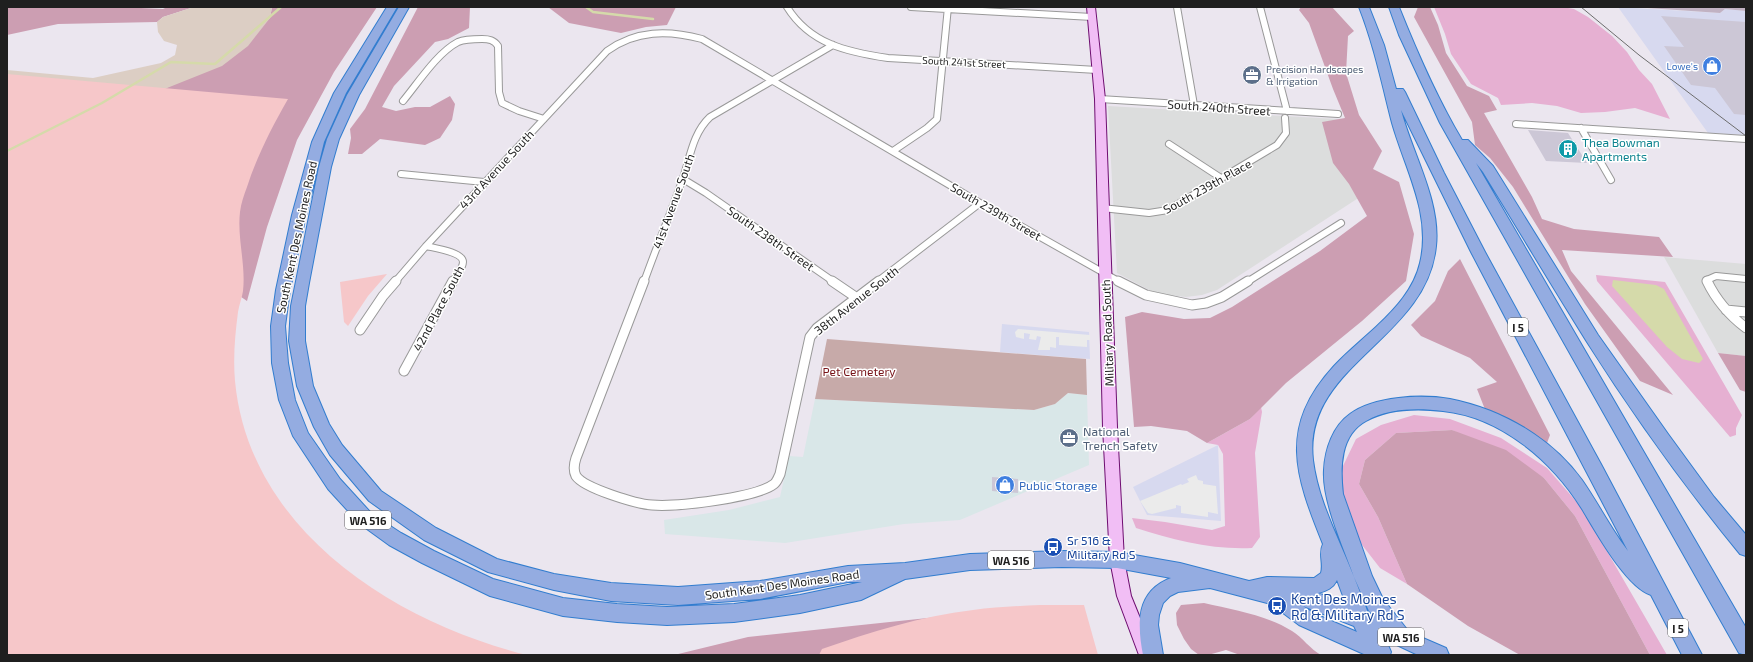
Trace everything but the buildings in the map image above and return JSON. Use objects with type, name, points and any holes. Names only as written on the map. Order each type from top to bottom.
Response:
[{"type":"highway","name":"South Kent Des Moines Road","points":[[392,7],[340,93],[318,142],[299,215],[278,326],[280,363],[287,400],[301,436],[334,484],[366,519],[394,539],[490,587],[563,607],[617,613],[667,616],[734,613],[800,604],[861,591],[905,571]]},
{"type":"highway","name":"South Kent Des Moines Road","points":[[404,7],[353,95],[333,139],[325,167],[298,306],[298,341],[305,386],[322,427],[336,450],[375,496],[430,534],[494,566],[554,582],[591,589],[650,595],[678,596],[760,590],[848,574],[905,571],[970,562],[1017,559],[1117,560],[1180,571],[1276,597],[1306,597],[1362,620],[1439,655]]},
{"type":"highway","name":"I 5","points":[[1364,7],[1380,50],[1426,152],[1466,232],[1565,414],[1692,655]]},
{"type":"highway","points":[[1394,7],[1414,55],[1446,123],[1746,646]]},
{"type":"highway","points":[[1380,50],[1401,131],[1430,218],[1429,250],[1426,265],[1414,292],[1393,318],[1332,379],[1320,397],[1310,417],[1305,436],[1305,461],[1309,482],[1325,527],[1362,620],[1382,653]]},
{"type":"highway","points":[[1446,123],[1488,169],[1593,339],[1708,502],[1746,548]]},
{"type":"highway","points":[[1404,639],[1376,606],[1363,577],[1334,494],[1332,480],[1334,450],[1342,435],[1354,421],[1365,413],[1394,404],[1426,402],[1462,408],[1504,425],[1540,448],[1568,475],[1621,555],[1664,601]]},
{"type":"highway","points":[[1247,589],[1268,585],[1314,587],[1324,582],[1329,578],[1331,571],[1325,527]]},
{"type":"highway","points":[[1153,655],[1148,628],[1149,611],[1158,594],[1175,585],[1215,580]]},
{"type":"highway","name":"South Kent Des Moines Road","points":[[1276,597],[1306,619],[1382,653]]},
{"type":"main road","name":"Military Road South","points":[[1092,12],[1100,99],[1102,208],[1117,560],[1124,596],[1147,655]]},
{"type":"street","points":[[787,7],[792,17],[803,28],[820,40],[833,45]]},
{"type":"street","points":[[911,7],[1092,12]]},
{"type":"street","points":[[1177,7],[1194,105]]},
{"type":"street","name":"South 239th Place","points":[[1102,208],[1144,213],[1163,212],[1187,200],[1221,178],[1272,150],[1286,136],[1286,115],[1260,7]]},
{"type":"street","points":[[892,151],[927,128],[937,119],[948,8]]},
{"type":"street","name":"South 239th Street","points":[[652,33],[678,33],[702,39],[772,82],[980,203],[1105,274],[1146,295],[1192,306],[1206,303],[1222,297],[1341,223]]},
{"type":"street","name":"43rd Avenue South","points":[[360,330],[383,296],[426,246],[612,46],[636,36],[652,33]]},
{"type":"street","points":[[403,101],[446,51],[456,43],[481,38],[489,39],[498,46],[499,92],[502,103],[519,112],[544,118]]},
{"type":"street","name":"South 241st Street","points":[[833,45],[855,52],[878,56],[1097,70]]},
{"type":"street","name":"41st Avenue South","points":[[578,478],[574,466],[576,458],[683,179],[695,142],[706,120],[833,45]]},
{"type":"street","name":"South 240th Street","points":[[1100,99],[1194,105],[1286,115],[1338,114]]},
{"type":"street","points":[[1516,124],[1746,139]]},
{"type":"street","points":[[1581,128],[1611,180]]},
{"type":"street","points":[[1169,144],[1221,178]]},
{"type":"street","points":[[401,174],[484,182]]},
{"type":"street","name":"South 238th Street","points":[[683,179],[706,192],[857,298]]},
{"type":"street","name":"38th Avenue South","points":[[578,478],[613,495],[632,502],[653,505],[713,499],[758,491],[774,484],[778,477],[810,337],[816,328],[980,203]]},
{"type":"street","name":"42nd Place South","points":[[404,371],[463,263],[462,258],[458,254],[426,246]]},
{"type":"street","points":[[1746,279],[1716,276],[1707,280],[1709,287],[1726,310],[1737,322],[1746,328]]},
{"type":"street","points":[[1726,310],[1746,312]]},
{"type":"shaded area","points":[[7,7],[119,7],[163,9],[167,7],[194,7],[163,17],[157,22],[58,24],[7,35]]},
{"type":"shaded area","points":[[194,7],[272,7],[270,18],[248,46],[222,66],[147,96],[7,229],[7,70],[93,78],[161,63],[175,55],[177,45],[164,41],[158,32],[157,22],[163,17]]},
{"type":"shaded area","points":[[272,7],[377,7],[334,72],[297,140],[267,227],[247,301],[228,288],[147,96],[182,81],[270,18]]},
{"type":"shaded area","points":[[418,7],[470,7],[469,28],[448,39],[435,42],[394,86],[382,107],[396,111],[415,107],[430,107],[450,96],[455,104],[452,120],[440,138],[425,145],[380,139],[362,154],[348,154],[351,138],[350,129],[365,109]]},
{"type":"shaded area","points":[[548,7],[676,7],[667,25],[646,27],[621,33],[569,23]]},
{"type":"shaded area","points":[[1301,7],[1332,7],[1354,31],[1348,36],[1346,73],[1359,115],[1382,151],[1373,169],[1399,182],[1414,234],[1406,281],[1362,321],[1286,383],[1250,419],[1207,443],[1187,431],[1151,426],[1134,427],[1125,317],[1142,312],[1184,319],[1210,318],[1232,307],[1320,251],[1367,216],[1349,184],[1333,163],[1322,122],[1345,118],[1309,23],[1299,10]]},
{"type":"shaded area","points":[[1418,7],[1430,7],[1438,25],[1446,53],[1467,86],[1489,96],[1497,110],[1484,113],[1532,197],[1542,219],[1574,229],[1659,237],[1673,257],[1562,250],[1571,271],[1673,395],[1640,381],[1585,304],[1513,187],[1490,158],[1475,145],[1472,122],[1414,17]]},
{"type":"shaded area","points":[[1434,7],[1562,7],[1574,9],[1588,17],[1612,36],[1627,52],[1639,70],[1652,84],[1670,119],[1635,108],[1605,112],[1581,113],[1557,106],[1532,103],[1501,105],[1498,98],[1471,84],[1451,54]]},
{"type":"shaded area","points":[[1618,7],[1720,13],[1725,9],[1746,11],[1746,135],[1708,133]]},
{"type":"shaded area","points":[[1633,7],[1746,7],[1746,11],[1725,9],[1720,13]]},
{"type":"shaded area","points":[[7,74],[288,99],[255,164],[240,212],[239,222],[244,281],[238,309],[234,372],[246,434],[268,482],[298,524],[336,562],[380,593],[427,619],[477,640],[527,655],[7,655]]},
{"type":"shaded area","points":[[1108,106],[1338,119],[1363,195],[1217,290],[1202,295],[1186,297],[1151,291],[1117,273]]},
{"type":"shaded area","points":[[1664,257],[1746,264],[1746,356],[1718,353]]},
{"type":"shaded area","points":[[1460,259],[1550,435],[1547,443],[1486,412],[1477,389],[1497,382],[1470,358],[1421,336],[1411,325],[1435,301],[1448,271]]},
{"type":"shaded area","points":[[387,274],[368,296],[348,326],[344,322],[340,282]]},
{"type":"shaded area","points":[[1596,275],[1665,282],[1742,415],[1736,428],[1736,435],[1730,437],[1597,281]]},
{"type":"shaded area","points":[[1613,280],[1656,285],[1664,289],[1703,359],[1699,363],[1682,359],[1667,347],[1612,286]]},
{"type":"shaded area","points":[[1002,324],[1089,332],[1090,359],[1000,352]]},
{"type":"shaded area","points":[[1018,329],[1090,335],[1090,340],[1087,340],[1087,347],[1059,345],[1059,337],[1056,337],[1056,348],[1050,347],[1050,350],[1038,350],[1041,337],[1037,336],[1036,340],[1029,339],[1030,334],[1024,333],[1024,339],[1016,337],[1015,332]]},
{"type":"shaded area","points":[[1718,353],[1746,356],[1746,392],[1740,390]]},
{"type":"shaded area","points":[[1068,393],[1087,395],[1089,465],[960,520],[904,524],[785,543],[665,534],[664,520],[729,510],[780,497],[789,456],[803,457],[815,399],[1034,410],[1055,404]]},
{"type":"shaded area","points":[[1261,407],[1262,412],[1255,453],[1260,537],[1252,548],[1208,546],[1136,528],[1132,518],[1212,530],[1225,526],[1223,454],[1218,445],[1207,443],[1250,419]]},
{"type":"shaded area","points":[[1414,415],[1450,419],[1501,438],[1547,468],[1582,508],[1667,655],[1650,655],[1575,516],[1544,478],[1452,430],[1396,433],[1365,460],[1359,484],[1378,517],[1407,584],[1380,568],[1352,532],[1340,499],[1342,468],[1356,439],[1381,425]]},
{"type":"shaded area","points":[[1452,430],[1506,450],[1544,478],[1575,516],[1650,655],[1520,655],[1468,626],[1407,584],[1378,517],[1359,484],[1365,460],[1396,433]]},
{"type":"shaded area","points":[[1218,445],[1221,521],[1147,515],[1133,487]]},
{"type":"shaded area","points":[[1196,475],[1198,480],[1203,481],[1203,484],[1216,486],[1218,514],[1208,512],[1208,517],[1181,513],[1181,506],[1176,505],[1176,508],[1152,514],[1148,513],[1140,501],[1189,482],[1187,479]]},
{"type":"shaded area","points":[[1204,603],[1261,617],[1282,625],[1296,634],[1313,650],[1321,655],[1240,655],[1226,650],[1208,655],[1199,655],[1191,649],[1184,639],[1177,625],[1176,613],[1181,605]]},
{"type":"shaded area","points":[[1040,605],[1084,605],[1098,655],[819,655],[822,649],[915,620],[981,609]]},
{"type":"shaded area","points":[[937,617],[943,655],[674,655],[748,637]]},
{"type":"green space","name":"Pet Cemetery","points":[[827,339],[1086,359],[1087,395],[1068,393],[1055,404],[1034,410],[815,399]]},
{"type":"waterway","points":[[7,151],[102,103],[171,62],[215,64],[281,7]]},
{"type":"waterway","points":[[586,7],[593,12],[653,19]]},
{"type":"tram line","points":[[1581,7],[1639,55],[1746,136]]},
{"type":"place","name":"Lowe's","points":[[1712,66]]},
{"type":"place","name":"Precision Hardscapes & Irrigation","points":[[1252,75]]},
{"type":"place","name":"Thea Bowman Apartments","points":[[1568,149]]},
{"type":"place","name":"National Trench Safety","points":[[1069,438]]},
{"type":"place","name":"Public Storage","points":[[1005,485]]},
{"type":"place","name":"Sr 516 & Military Rd S","points":[[1053,547]]},
{"type":"place","name":"Kent Des Moines Rd & Military Rd S","points":[[1277,606]]}]
